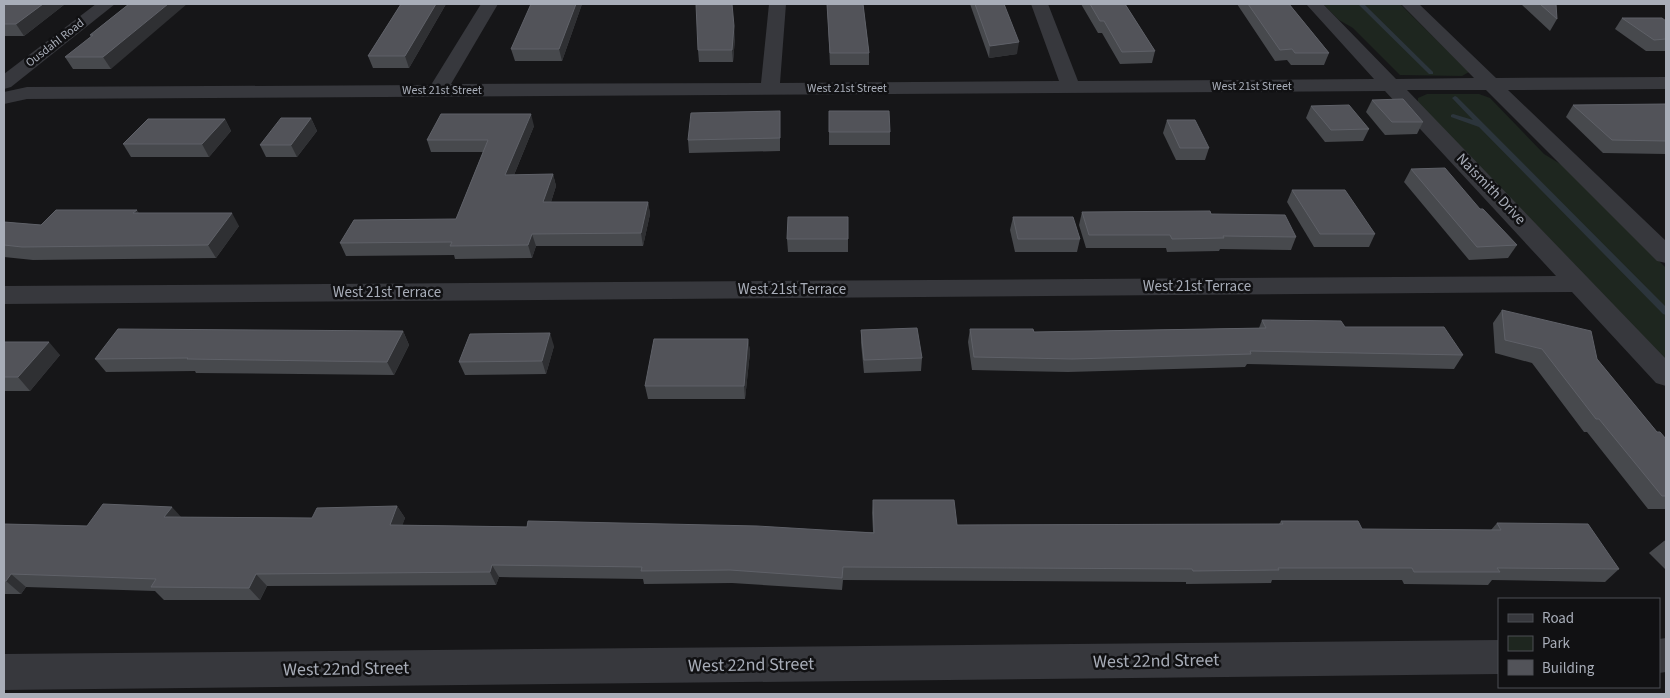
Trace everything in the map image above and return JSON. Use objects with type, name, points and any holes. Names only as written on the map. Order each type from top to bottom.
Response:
[{"type":"street","name":"Ousdahl Road","points":[[7,81],[106,4]]},
{"type":"street","points":[[438,90],[488,4]]},
{"type":"street","points":[[770,88],[777,4]]},
{"type":"street","points":[[1039,4],[1072,87]]},
{"type":"street","name":"Naismith Drive","points":[[1314,4],[1666,376]]},
{"type":"street","points":[[1409,4],[1494,84],[1666,255]]},
{"type":"street","points":[[7,81],[27,92]]},
{"type":"street","name":"West 21st Street","points":[[4,98],[27,92],[1666,83]]},
{"type":"street","name":"West 21st Terrace","points":[[4,295],[1581,284]]},
{"type":"street","name":"West 22nd Street","points":[[4,672],[1498,657]]},
{"type":"green space","points":[[1323,4],[1400,4],[1469,72],[1462,76],[1400,75],[1353,28],[1339,20]]},
{"type":"green space","points":[[1427,94],[1479,94],[1490,98],[1544,154],[1567,168],[1666,268],[1666,360],[1418,103],[1418,98]]},
{"type":"building","points":[[4,4],[43,4],[16,24],[4,24]]},
{"type":"building","points":[[129,4],[168,4],[103,57],[65,57],[93,35],[90,35]]},
{"type":"building","points":[[401,4],[436,4],[405,56],[368,56]]},
{"type":"building","points":[[531,4],[576,4],[559,49],[511,49]]},
{"type":"building","points":[[696,4],[732,4],[734,26],[732,50],[698,50]]},
{"type":"building","points":[[827,4],[863,4],[869,53],[830,53]]},
{"type":"building","points":[[975,4],[1004,4],[1019,42],[990,46]]},
{"type":"building","points":[[1090,4],[1125,4],[1155,51],[1122,52],[1104,21],[1100,21]]},
{"type":"building","points":[[1248,4],[1289,4],[1329,53],[1295,53],[1292,49],[1280,50]]},
{"type":"building","points":[[1540,4],[1556,4],[1557,19]]},
{"type":"building","points":[[1622,18],[1662,18],[1666,21],[1666,39],[1654,40]]},
{"type":"building","points":[[1403,99],[1423,122],[1392,122],[1372,100]]},
{"type":"building","points":[[1666,104],[1666,141],[1612,140],[1573,105]]},
{"type":"building","points":[[1349,105],[1369,129],[1331,130],[1311,106]]},
{"type":"building","points":[[780,111],[780,138],[688,140],[691,113]]},
{"type":"building","points":[[829,111],[889,111],[890,132],[829,132]]},
{"type":"building","points":[[441,114],[531,114],[505,175],[553,174],[543,202],[648,202],[641,233],[532,234],[528,245],[450,246],[452,242],[340,243],[354,220],[456,219],[488,140],[427,140]]},
{"type":"building","points":[[281,118],[311,118],[291,145],[260,145]]},
{"type":"building","points":[[148,119],[225,119],[202,144],[123,144]]},
{"type":"building","points":[[1167,120],[1195,120],[1209,148],[1180,148]]},
{"type":"building","points":[[1445,168],[1480,209],[1483,209],[1517,245],[1477,247],[1411,169]]},
{"type":"building","points":[[1292,190],[1345,190],[1375,234],[1320,234]]},
{"type":"building","points":[[56,210],[137,210],[133,213],[232,213],[208,245],[22,247],[4,245],[4,222],[41,225]]},
{"type":"building","points":[[1210,211],[1211,214],[1285,215],[1296,237],[1223,236],[1224,238],[1172,239],[1170,235],[1089,235],[1082,212]]},
{"type":"building","points":[[788,217],[848,217],[848,239],[787,239]]},
{"type":"building","points":[[1013,217],[1073,217],[1080,239],[1018,239]]},
{"type":"building","points":[[1502,310],[1591,331],[1597,359],[1657,432],[1660,432],[1666,439],[1666,496],[1662,496],[1599,419],[1596,419],[1542,349],[1505,340]]},
{"type":"building","points":[[1262,320],[1341,321],[1345,327],[1444,327],[1463,355],[1250,351],[1251,354],[1072,359],[974,357],[970,329],[1033,329],[1034,332],[1266,328]]},
{"type":"building","points":[[917,328],[922,358],[864,360],[861,330]]},
{"type":"building","points":[[118,329],[403,331],[387,362],[188,358],[95,359]]},
{"type":"building","points":[[550,333],[542,361],[459,362],[470,334]]},
{"type":"building","points":[[654,339],[748,339],[744,386],[645,386]]},
{"type":"building","points":[[4,342],[49,342],[18,377],[4,377]]},
{"type":"building","points":[[873,500],[954,500],[957,525],[1283,524],[1281,521],[1358,521],[1362,529],[1501,530],[1497,523],[1588,524],[1619,569],[1497,568],[1500,572],[1414,572],[1412,568],[1278,568],[1279,570],[1193,571],[1192,569],[843,567],[842,578],[730,570],[641,571],[642,567],[492,565],[490,572],[256,574],[249,588],[151,587],[156,579],[11,574],[4,581],[4,524],[87,526],[103,504],[172,507],[164,517],[312,518],[317,508],[397,506],[390,525],[527,527],[528,521],[757,526],[874,533]]},
{"type":"waterway","points":[[1361,4],[1431,73]]},
{"type":"waterway","points":[[1455,98],[1666,312]]},
{"type":"waterway","points":[[1453,116],[1481,125]]}]
